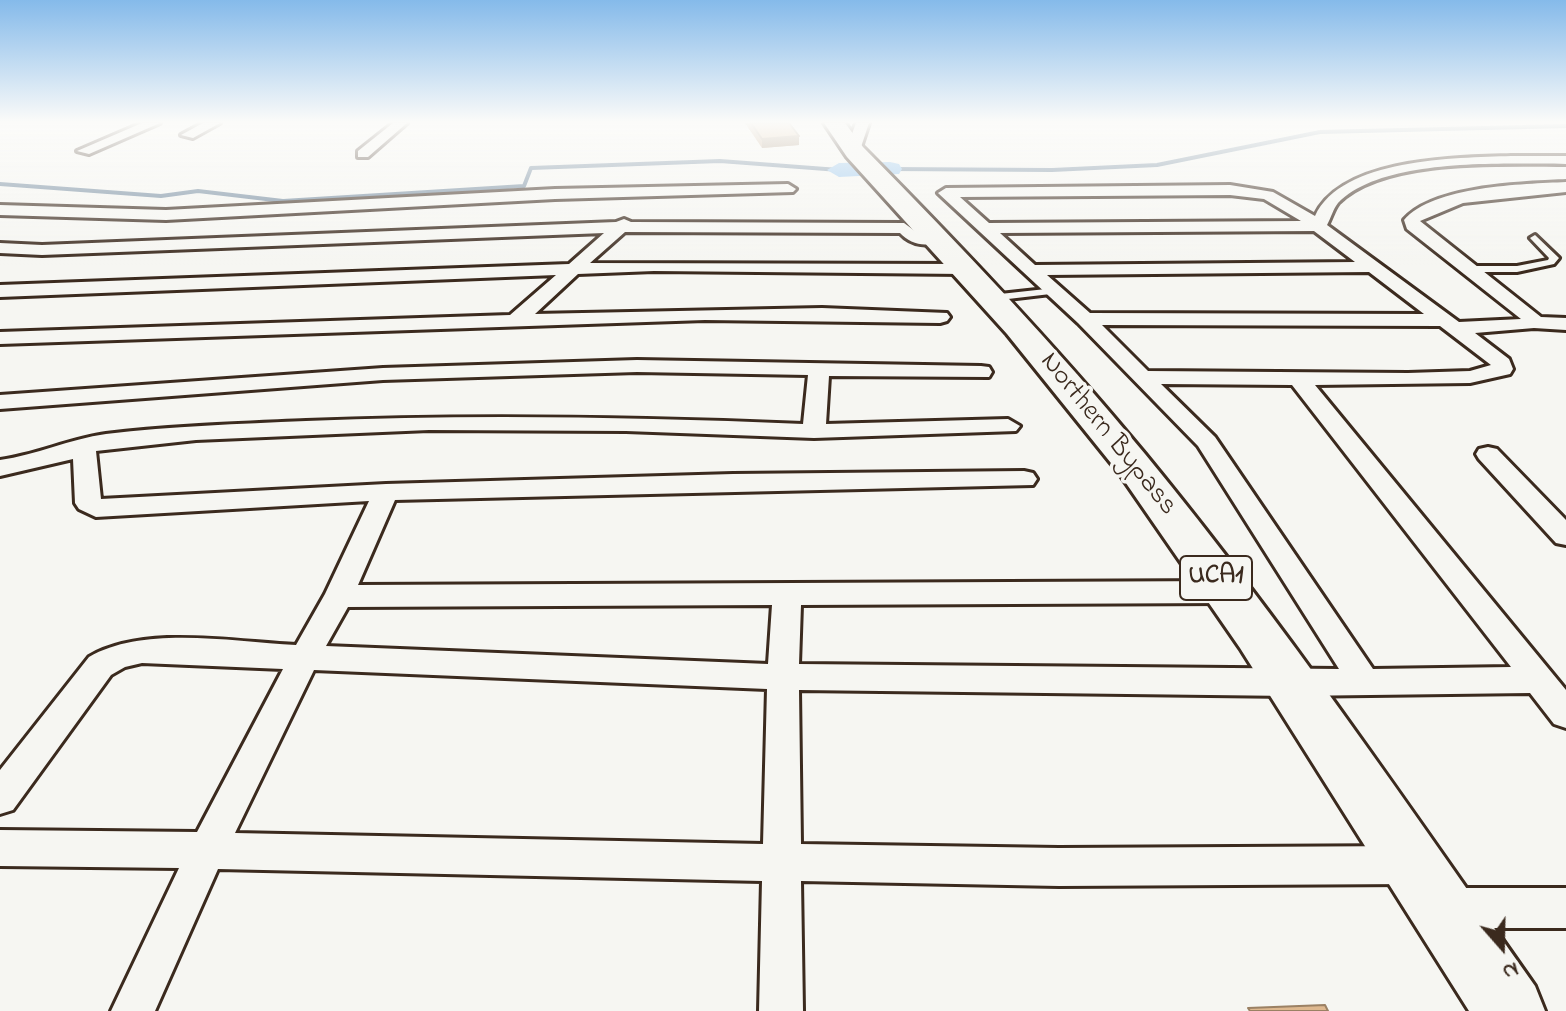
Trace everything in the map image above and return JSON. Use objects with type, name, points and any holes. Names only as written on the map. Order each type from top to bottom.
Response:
[{"type":"main road","name":"Northern Bypass","points":[[874,170],[968,258],[1123,452],[1291,683],[1510,1011]]},
{"type":"street","points":[[1319,226],[1332,201],[1347,189],[1375,178],[1410,170]]},
{"type":"street","points":[[1534,322],[1413,226],[1412,220],[1415,215],[1489,194],[1566,187]]},
{"type":"street","points":[[0,210],[166,215],[456,202],[555,194],[788,189]]},
{"type":"street","points":[[968,258],[946,193],[1230,190],[1268,195],[1319,226],[1502,363],[1502,369],[1470,377],[1143,377]]},
{"type":"street","points":[[515,321],[569,270],[665,193]]},
{"type":"street","points":[[0,248],[42,250],[741,224],[904,228],[915,239],[968,258],[1033,270],[1374,267]]},
{"type":"street","points":[[0,291],[968,258],[1319,226]]},
{"type":"street","points":[[1033,270],[1207,442],[1364,682]]},
{"type":"street","points":[[0,338],[256,333],[716,312],[819,311],[940,317]]},
{"type":"street","points":[[1085,319],[1566,324]]},
{"type":"street","points":[[0,402],[383,374],[637,366],[981,372]]},
{"type":"street","points":[[814,431],[819,369]]},
{"type":"street","points":[[1296,376],[1566,714]]},
{"type":"street","points":[[0,468],[29,464],[84,447],[196,433],[444,423],[626,424],[814,431],[1008,426]]},
{"type":"street","points":[[84,447],[88,503],[96,508],[386,492],[733,482],[1024,479]]},
{"type":"street","points":[[1488,454],[1566,536]]},
{"type":"street","points":[[133,1011],[208,849],[304,658],[339,596],[386,492]]},
{"type":"street","points":[[339,596],[1226,592]]},
{"type":"street","points":[[781,1011],[783,677],[787,595]]},
{"type":"street","points":[[0,798],[100,666],[117,656],[142,651],[783,677],[1291,683],[1539,680]]},
{"type":"street","points":[[0,848],[208,849],[1034,867],[1412,865]]},
{"type":"street","points":[[1442,908],[1566,908]]},
{"type":"lane","points":[[1468,269],[1517,269],[1551,262],[1554,258],[1551,251],[1535,238]]},
{"type":"lane","points":[[968,258],[1055,291]]},
{"type":"building","points":[[1325,1005],[1328,1011],[1250,1011],[1248,1008]]},
{"type":"waterway","points":[[0,184],[161,196],[198,191],[283,201],[524,186],[530,170]]}]
